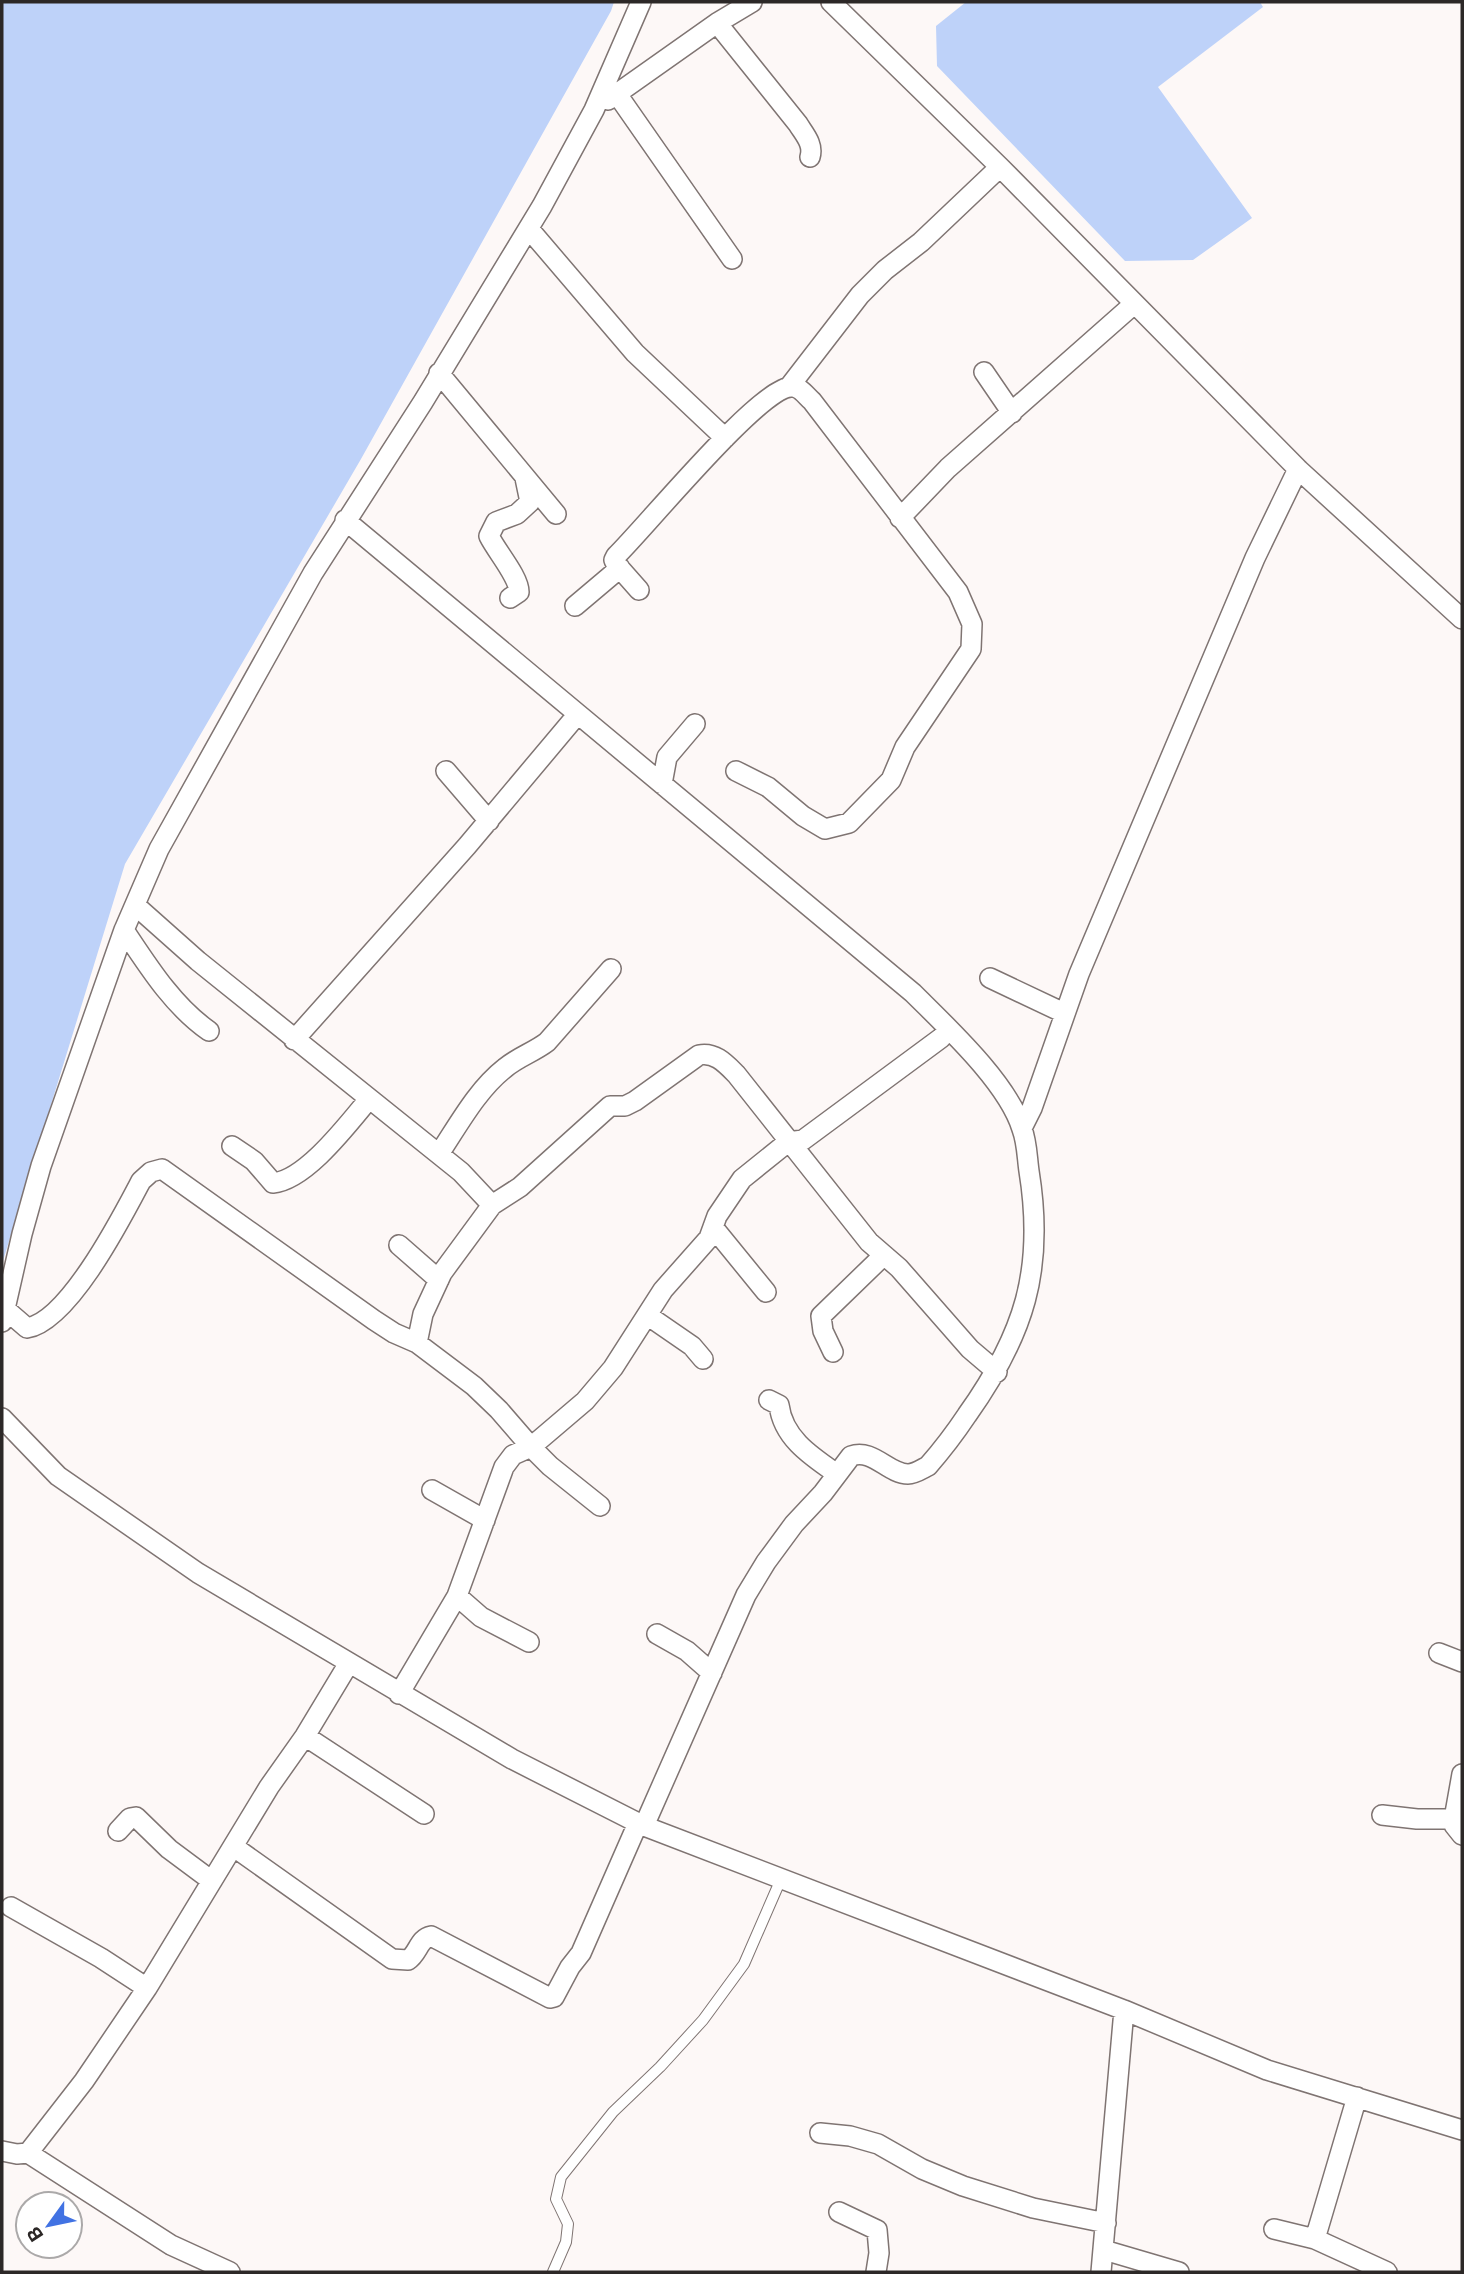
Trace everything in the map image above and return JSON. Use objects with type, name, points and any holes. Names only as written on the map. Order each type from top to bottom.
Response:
[{"type":"street","points":[[600,1506],[550,1466],[474,1386],[417,1343],[394,1334],[162,1169],[151,1172],[141,1181],[88,1273],[44,1321],[27,1328],[4,1315],[41,1166],[124,930],[159,849],[306,584],[529,229],[594,110],[641,2]]},
{"type":"street","points":[[594,110],[717,23],[752,2]]},
{"type":"street","points":[[831,2],[1000,167],[1298,469],[1462,619]]},
{"type":"street","points":[[717,23],[797,124],[809,142],[810,156]]},
{"type":"street","points":[[617,94],[732,259]]},
{"type":"street","points":[[789,387],[860,295],[1000,167]]},
{"type":"street","points":[[529,229],[635,354],[725,438]]},
{"type":"street","points":[[900,518],[948,468],[1134,304]]},
{"type":"street","points":[[984,372],[1012,413]]},
{"type":"street","points":[[439,373],[556,514]]},
{"type":"street","points":[[639,590],[614,560],[616,556],[641,531],[660,505],[725,438],[777,390],[797,387],[812,401],[958,592],[972,624],[971,649],[905,747],[891,780],[849,823],[825,829],[803,816],[768,787],[736,771]]},
{"type":"street","points":[[1022,1128],[1037,1094],[1064,1013],[1255,558],[1298,469]]},
{"type":"street","points":[[510,598],[519,592],[519,583],[496,552],[489,536],[496,522],[517,514],[530,502],[525,477]]},
{"type":"street","points":[[234,1847],[392,1959],[408,1960],[426,1937],[431,1936],[550,1998],[554,1997],[581,1953],[746,1595],[766,1562],[851,1456],[857,1454],[874,1459],[903,1474],[916,1473],[928,1466],[997,1372],[1022,1314],[1034,1252],[1033,1197],[1022,1128],[994,1081],[966,1045],[913,993],[345,520]]},
{"type":"street","points":[[575,606],[620,568]]},
{"type":"street","points":[[294,1040],[489,821],[577,715]]},
{"type":"street","points":[[662,784],[667,757],[695,724]]},
{"type":"street","points":[[446,771],[489,821]]},
{"type":"street","points":[[135,905],[294,1040],[461,1172],[492,1205]]},
{"type":"street","points":[[124,930],[156,978],[196,1022],[209,1031]]},
{"type":"street","points":[[439,1154],[493,1078],[508,1065],[547,1042],[611,969]]},
{"type":"street","points":[[990,978],[1064,1013]]},
{"type":"street","points":[[400,1694],[457,1596],[495,1486],[513,1455],[531,1447],[595,1391],[634,1338],[670,1281],[706,1243],[717,1216],[742,1178],[788,1142],[803,1140],[941,1038],[949,1029]]},
{"type":"street","points":[[417,1343],[423,1314],[439,1280],[492,1205],[520,1187],[610,1106],[625,1106],[635,1101],[704,1054],[720,1058],[736,1074],[869,1242],[899,1268],[970,1349],[997,1372]]},
{"type":"street","points":[[232,1146],[254,1161],[273,1183],[282,1182],[324,1153],[369,1099]]},
{"type":"street","points":[[713,1227],[766,1292]]},
{"type":"street","points":[[399,1245],[439,1280]]},
{"type":"street","points":[[833,1352],[823,1331],[821,1316],[884,1255]]},
{"type":"street","points":[[647,1315],[692,1346],[703,1359]]},
{"type":"street","points":[[769,1400],[779,1405],[780,1419],[789,1435],[816,1460],[837,1474]]},
{"type":"street","points":[[2,1418],[58,1476],[198,1573],[512,1759],[641,1825],[1124,2010],[1267,2070],[1462,2130]]},
{"type":"street","points":[[432,1490],[485,1520]]},
{"type":"street","points":[[457,1596],[481,1617],[529,1642]]},
{"type":"street","points":[[657,1634],[687,1651],[712,1672]]},
{"type":"street","points":[[1439,1653],[1462,1662]]},
{"type":"street","points":[[28,2153],[84,2081],[147,1989],[349,1663]]},
{"type":"street","points":[[305,1735],[424,1814]]},
{"type":"street","points":[[1382,1815],[1458,1827],[1462,1774]]},
{"type":"street","points":[[118,1831],[130,1818],[136,1817],[169,1849],[212,1881]]},
{"type":"street","points":[[11,1907],[101,1958],[147,1989]]},
{"type":"street","points":[[1101,2272],[1124,2010]]},
{"type":"street","points":[[1315,2239],[1357,2097]]},
{"type":"street","points":[[820,2133],[850,2136],[878,2144],[922,2169],[963,2186],[1033,2208],[1106,2223]]},
{"type":"street","points":[[2,2151],[28,2153],[171,2245],[230,2272]]},
{"type":"street","points":[[839,2213],[877,2230],[879,2253],[876,2272]]},
{"type":"street","points":[[1274,2229],[1315,2239],[1387,2272]]},
{"type":"street","points":[[1104,2250],[1179,2272]]},
{"type":"lane","points":[[553,2272],[566,2242],[568,2224],[556,2199],[561,2177],[613,2112],[703,2020],[744,1964],[781,1879]]},
{"type":"water","points":[[2,2],[614,2],[361,459],[125,864],[2,1264]]},
{"type":"water","points":[[966,2],[1260,2],[1263,7],[1158,87],[1252,218],[1193,260],[1125,261],[937,66],[936,26]]}]
